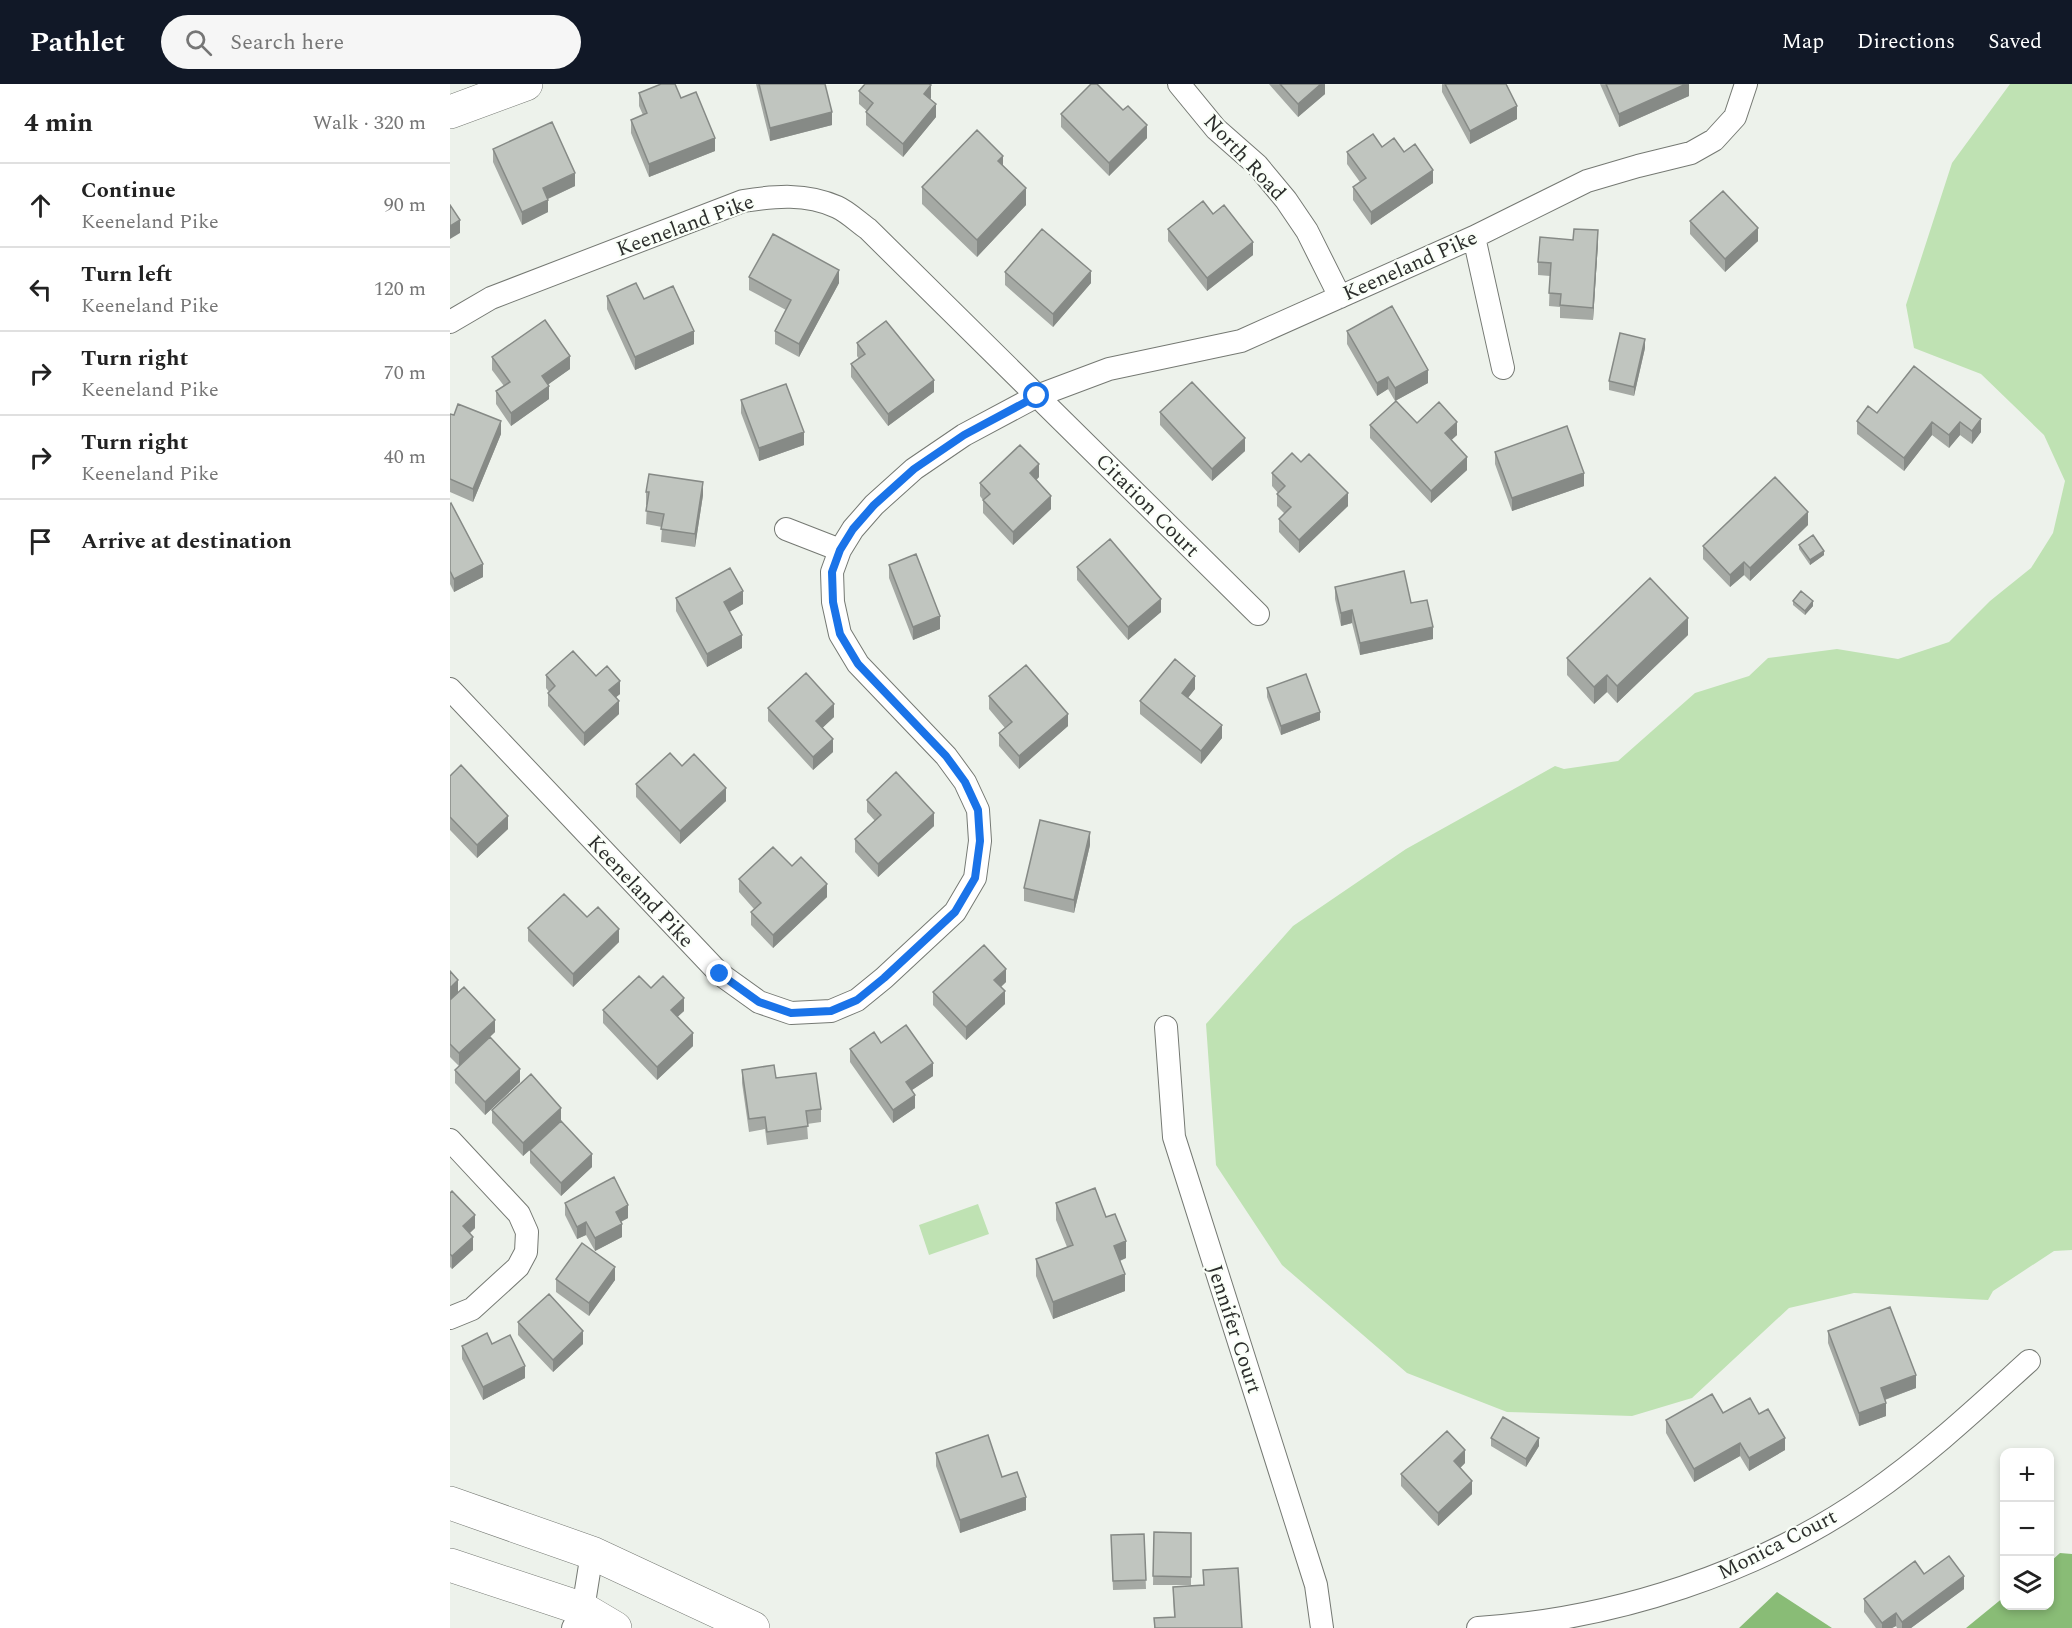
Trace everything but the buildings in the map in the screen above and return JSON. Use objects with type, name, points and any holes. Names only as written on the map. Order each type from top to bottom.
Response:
[{"type":"main road","points":[[450,112],[526,84]]},
{"type":"main road","points":[[450,1503],[592,1553],[753,1628]]},
{"type":"main road","points":[[450,1565],[578,1619],[615,1628]]},
{"type":"street","name":"North Road","points":[[1179,84],[1216,129],[1257,165],[1286,200],[1306,231],[1340,297]]},
{"type":"street","name":"Keeneland Pike","points":[[450,689],[720,974],[759,1002],[791,1013],[831,1011],[857,1000],[955,912],[975,878],[980,841],[978,810],[965,782],[946,756],[858,664],[840,634],[833,602],[832,572],[840,550],[853,529],[874,505],[914,469],[964,435],[1037,396],[1108,369],[1241,341],[1474,237],[1587,181],[1691,153],[1714,140],[1734,117],[1746,84]]},
{"type":"street","name":"Keeneland Pike","points":[[450,322],[491,298],[743,201],[775,196],[809,198],[838,208],[868,229],[1037,396]]},
{"type":"street","points":[[1474,237],[1503,368]]},
{"type":"street","name":"Citation Court","points":[[1037,396],[1258,614]]},
{"type":"street","points":[[786,530],[840,550]]},
{"type":"street","name":"Jennifer Court","points":[[1166,1027],[1174,1137],[1316,1585],[1322,1628]]},
{"type":"street","points":[[450,1140],[519,1214],[527,1232],[526,1252],[518,1268],[472,1309],[450,1318]]},
{"type":"street","name":"Monica Court","points":[[1478,1628],[1570,1616],[1645,1600],[1725,1572],[1795,1539],[1868,1496],[1937,1444],[2029,1361]]},
{"type":"street","points":[[578,1619],[592,1553]]},
{"type":"green space","points":[[2010,84],[2072,84],[2072,1250],[2054,1251],[1993,1291],[1988,1300],[1854,1293],[1789,1308],[1692,1398],[1632,1416],[1507,1412],[1407,1373],[1282,1265],[1216,1165],[1206,1024],[1293,926],[1406,849],[1555,766],[1564,769],[1618,761],[1695,693],[1749,676],[1768,658],[1837,649],[1898,659],[1949,642],[1990,601],[2031,568],[2053,533],[2065,481],[2044,435],[1981,374],[1914,348],[1906,305],[1952,163]]},
{"type":"green space","points":[[978,1204],[989,1234],[929,1255],[919,1225]]},
{"type":"green space","points":[[2060,1553],[2072,1554],[2072,1628],[1966,1628],[2000,1600],[2000,1610],[2054,1610],[2054,1558]]},
{"type":"green space","points":[[1777,1592],[1832,1628],[1739,1628]]},
{"type":"route","points":[[720,974],[759,1002],[791,1013],[831,1011],[857,1000],[884,978],[955,912],[975,878],[980,841],[978,810],[965,782],[946,756],[858,664],[840,634],[833,602],[832,572],[840,550],[853,529],[874,505],[914,469],[964,435],[1037,396]]}]
